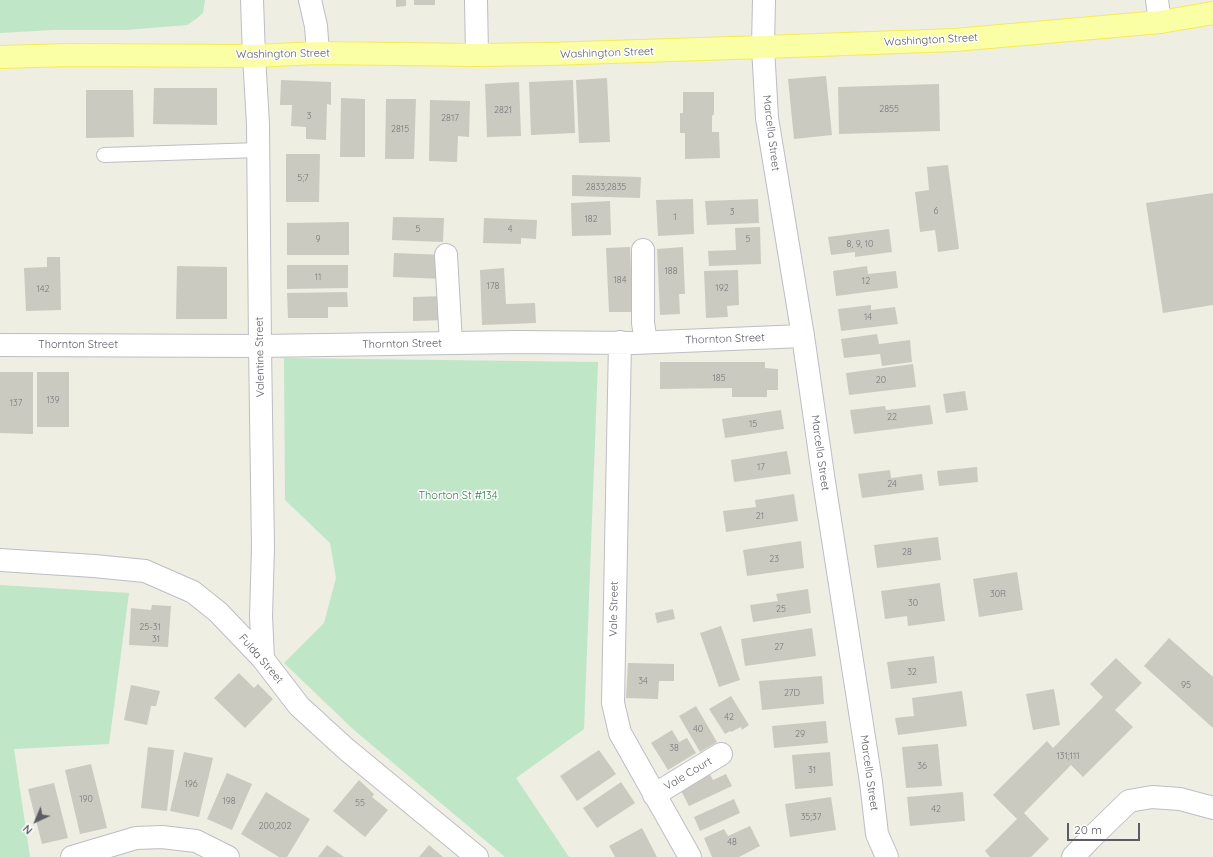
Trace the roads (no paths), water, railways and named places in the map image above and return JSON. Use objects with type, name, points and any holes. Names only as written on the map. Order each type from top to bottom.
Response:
[{"type":"main road","name":"Washington Street","points":[[0,57],[86,55],[254,56],[318,53],[477,55],[549,54],[956,40],[1160,22],[1213,13]]},
{"type":"street","name":"Valentine Street","points":[[252,0],[259,150],[263,548],[261,616],[263,659]]},
{"type":"street","points":[[310,0],[316,26],[318,53]]},
{"type":"street","points":[[476,0],[477,55]]},
{"type":"street","name":"Marcella Street","points":[[764,0],[763,47],[767,118],[803,336],[878,834],[887,857]]},
{"type":"street","points":[[1157,0],[1160,22]]},
{"type":"street","points":[[643,250],[644,323],[646,342]]},
{"type":"street","points":[[446,255],[451,343]]},
{"type":"street","name":"Thornton Street","points":[[0,344],[260,346],[646,342],[803,336]]},
{"type":"street","name":"Vale Street","points":[[620,342],[613,703],[620,733],[690,857]]},
{"type":"street","name":"Fulda Street","points":[[0,560],[145,571],[193,592],[218,612],[263,659],[299,706],[346,749],[477,857]]},
{"type":"street","name":"Vale Court","points":[[654,795],[721,754]]},
{"type":"street","points":[[1073,857],[1117,811],[1129,801],[1152,797],[1180,799],[1213,808]]},
{"type":"street","points":[[72,857],[136,838],[162,837],[196,841],[228,857]]},
{"type":"lane","points":[[104,155],[259,150]]},
{"type":"park label","name":"Thorton St #134","points":[[458,496]]}]
